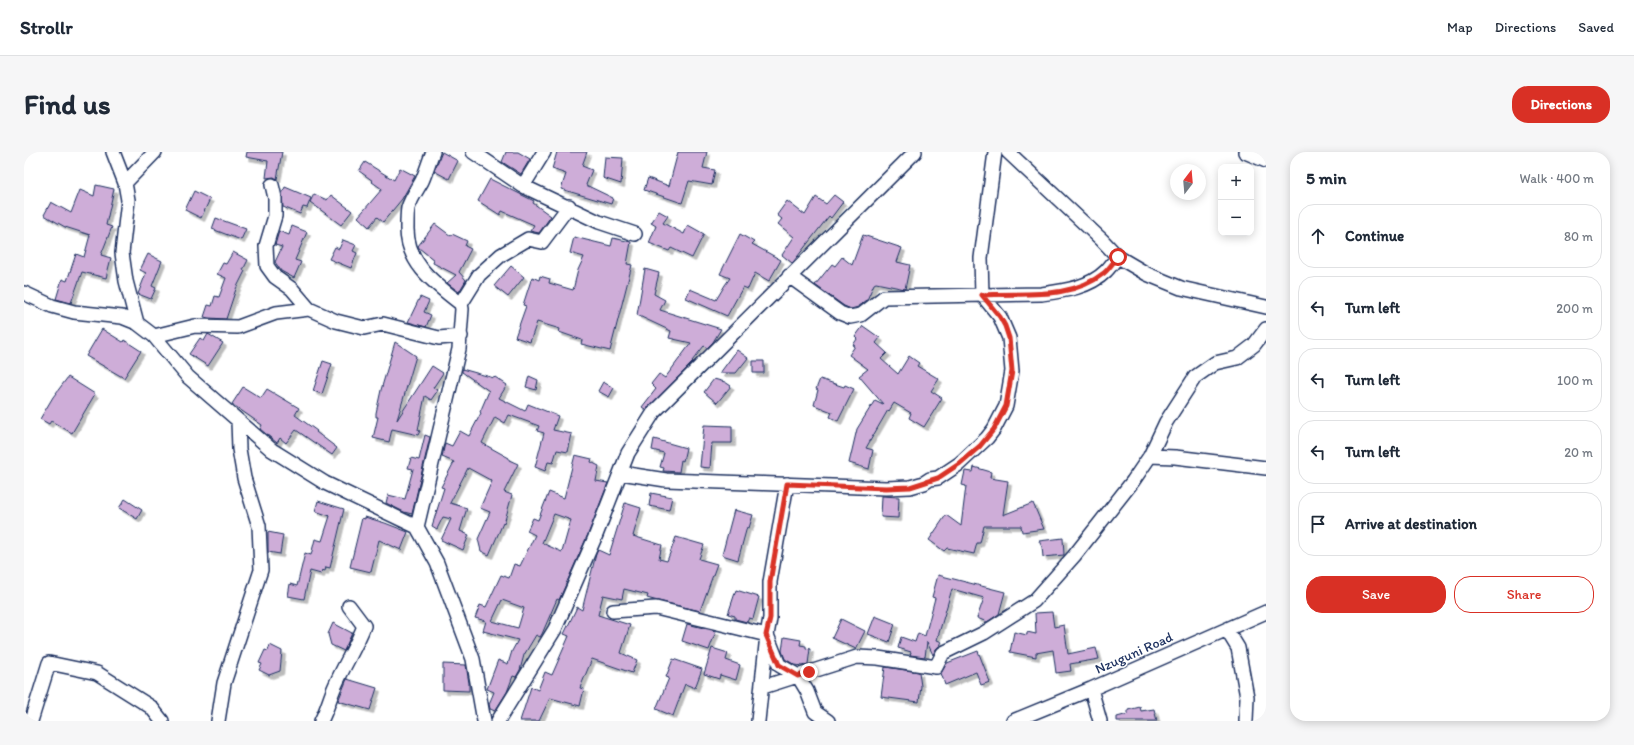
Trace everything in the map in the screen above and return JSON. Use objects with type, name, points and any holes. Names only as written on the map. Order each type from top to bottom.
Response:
[{"type":"street","points":[[113,152],[125,183],[128,200],[122,253],[126,281],[136,323]]},
{"type":"street","points":[[125,183],[154,152]]},
{"type":"street","points":[[417,527],[461,336],[462,309],[460,304],[432,280],[419,266],[411,254],[407,237],[408,210],[412,196],[422,180],[433,152]]},
{"type":"street","points":[[472,152],[523,186],[569,206],[599,222],[635,234]]},
{"type":"street","points":[[523,186],[544,152]]},
{"type":"street","points":[[498,721],[555,629],[590,549],[628,453],[654,412],[915,152]]},
{"type":"street","points":[[621,473],[666,480],[886,488],[910,487],[924,483],[930,479],[938,478],[959,464],[980,446],[994,429],[1006,406],[1012,371],[1009,338],[1005,326],[1000,317],[982,295],[982,258],[995,152]]},
{"type":"street","points":[[1008,152],[1102,240],[1118,257],[1147,274],[1181,288],[1266,307]]},
{"type":"street","points":[[1245,152],[1266,162]]},
{"type":"street","points":[[272,185],[275,198],[275,216],[266,246],[267,266],[275,277],[292,289],[308,309],[336,321],[364,328],[383,324],[439,338],[461,336]]},
{"type":"street","points":[[460,304],[479,275],[501,255],[528,239],[542,242],[569,206]]},
{"type":"street","points":[[789,276],[840,313],[850,317],[861,315],[884,298],[1041,294],[1082,286],[1105,272],[1118,257]]},
{"type":"street","points":[[24,293],[52,306],[74,312],[122,317],[136,323],[154,336],[188,377],[272,450],[325,483],[417,527],[437,563],[473,659],[484,721]]},
{"type":"street","points":[[154,336],[195,326],[238,327],[276,313],[308,309]]},
{"type":"street","points":[[762,687],[857,657],[878,658],[936,667],[943,653],[984,633],[1034,601],[1099,525],[1150,456],[1166,422],[1195,377],[1215,363],[1237,358],[1254,346],[1266,329]]},
{"type":"street","points":[[218,721],[224,683],[261,570],[259,526],[244,478],[239,449],[238,421]]},
{"type":"street","points":[[1150,456],[1175,457],[1266,468]]},
{"type":"street","points":[[758,721],[766,635],[770,618],[770,582],[787,484]]},
{"type":"street","points":[[321,721],[332,692],[344,666],[356,646],[364,626],[349,606]]},
{"type":"street","points":[[613,611],[656,608],[766,635]]},
{"type":"street","name":"Nzuguni Road","points":[[1014,721],[1266,612]]},
{"type":"street","points":[[1227,630],[1238,648],[1247,697],[1246,721]]},
{"type":"street","points":[[766,635],[779,665],[798,676],[807,691],[815,712],[828,721]]},
{"type":"street","points":[[31,721],[49,663],[97,673],[152,707],[162,721]]},
{"type":"street","points":[[1091,689],[1100,721]]},
{"type":"building","points":[[247,152],[282,152],[277,179],[274,177],[266,178],[268,161],[246,157]]},
{"type":"building","points":[[442,152],[458,161],[449,179],[434,171]]},
{"type":"building","points":[[506,152],[518,152],[530,159],[521,174],[502,162]]},
{"type":"building","points":[[557,152],[587,152],[582,166],[592,170],[586,185],[613,198],[611,204],[561,189],[566,174],[552,169]]},
{"type":"building","points":[[678,152],[707,152],[703,168],[715,170],[712,185],[689,181],[682,203],[644,190],[648,178],[669,186]]},
{"type":"building","points":[[605,157],[623,158],[621,184],[603,178]]},
{"type":"building","points":[[365,162],[394,180],[400,168],[415,176],[402,199],[383,222],[377,217],[369,227],[358,217],[382,189],[359,171]]},
{"type":"building","points":[[490,179],[534,201],[533,203],[551,216],[539,233],[530,231],[534,225],[502,211],[500,215],[478,201]]},
{"type":"building","points":[[96,185],[114,189],[106,225],[112,227],[101,255],[111,258],[106,278],[82,272],[71,303],[56,299],[62,279],[67,281],[76,254],[84,257],[90,235],[65,227],[44,215],[51,202],[71,213],[80,190],[94,196]]},
{"type":"building","points":[[285,187],[311,198],[307,208],[303,207],[300,214],[283,207],[282,194]]},
{"type":"building","points":[[194,191],[210,199],[201,218],[185,210]]},
{"type":"building","points":[[314,194],[327,200],[331,195],[352,211],[341,225],[310,202]]},
{"type":"building","points":[[834,195],[843,202],[831,218],[829,216],[792,263],[782,255],[794,237],[778,224],[782,219],[777,215],[787,201],[805,215],[816,197],[826,204]]},
{"type":"building","points":[[659,211],[668,216],[663,223],[684,234],[688,225],[704,234],[692,258],[671,248],[669,251],[649,243],[656,226],[651,223]]},
{"type":"building","points":[[216,218],[246,229],[241,240],[212,229]]},
{"type":"building","points":[[435,224],[451,236],[452,234],[467,241],[465,246],[471,249],[459,272],[466,280],[459,292],[447,283],[456,275],[433,263],[434,260],[418,246]]},
{"type":"building","points":[[292,226],[307,232],[295,260],[301,262],[294,278],[281,271],[275,262],[282,247],[275,245],[279,231],[289,235]]},
{"type":"building","points":[[740,234],[754,242],[752,244],[781,260],[769,281],[755,273],[748,289],[743,287],[727,316],[686,298],[690,289],[716,300],[730,278],[720,274]]},
{"type":"building","points":[[863,235],[902,248],[897,262],[910,265],[905,289],[876,283],[874,284],[867,300],[858,307],[851,309],[844,306],[815,285],[832,264],[835,266],[842,257],[852,265]]},
{"type":"building","points":[[574,237],[611,246],[613,238],[631,242],[627,264],[632,265],[610,351],[581,344],[582,340],[559,332],[560,329],[537,322],[530,342],[515,337],[526,306],[523,305],[532,277],[539,280],[540,276],[550,279],[549,283],[573,290],[578,270],[584,257],[570,253]]},
{"type":"building","points":[[343,240],[356,245],[353,251],[357,253],[351,268],[329,259],[335,247],[339,249]]},
{"type":"building","points":[[233,252],[248,260],[226,319],[204,317],[208,305],[212,306],[215,296],[219,297],[226,278],[217,274],[223,263],[226,264]]},
{"type":"building","points":[[148,254],[162,261],[152,286],[156,288],[151,299],[138,294],[146,273],[140,270]]},
{"type":"building","points":[[511,266],[524,277],[508,297],[494,286]]},
{"type":"building","points":[[645,269],[659,273],[654,294],[665,300],[660,310],[721,329],[713,342],[707,348],[704,346],[692,361],[693,362],[646,410],[642,407],[656,389],[651,384],[659,374],[665,378],[691,343],[669,338],[671,331],[637,315]]},
{"type":"building","points":[[420,297],[429,301],[424,312],[431,315],[426,327],[408,322]]},
{"type":"building","points":[[863,326],[880,338],[876,343],[887,353],[881,359],[898,374],[909,356],[919,363],[917,366],[939,379],[931,391],[942,398],[924,427],[909,418],[911,413],[894,403],[889,411],[888,410],[866,448],[873,450],[869,469],[849,463],[857,429],[875,400],[883,404],[859,376],[868,369],[849,355],[855,346],[853,345],[857,339],[855,337]]},
{"type":"building","points":[[102,329],[123,342],[124,340],[141,351],[124,378],[86,356]]},
{"type":"building","points":[[208,334],[223,343],[208,366],[189,354],[200,338],[204,341]]},
{"type":"building","points":[[395,342],[416,356],[397,420],[432,366],[443,373],[433,388],[438,390],[431,400],[425,396],[418,430],[420,431],[418,435],[392,429],[389,442],[373,438],[378,417],[376,417],[376,413],[381,390]]},
{"type":"building","points":[[737,350],[748,358],[736,373],[720,373]]},
{"type":"building","points":[[323,361],[332,364],[322,394],[313,391]]},
{"type":"building","points":[[753,361],[764,361],[764,373],[753,373]]},
{"type":"building","points":[[462,369],[494,378],[495,377],[507,385],[499,398],[525,411],[528,404],[558,416],[553,430],[572,434],[568,452],[557,450],[553,463],[548,462],[545,471],[535,467],[544,433],[537,431],[539,426],[509,415],[505,423],[495,417],[482,443],[518,464],[504,492],[512,495],[504,524],[503,523],[489,555],[481,551],[478,539],[490,512],[480,508],[492,481],[468,468],[450,503],[467,508],[460,531],[469,535],[463,550],[441,540],[451,519],[443,517],[437,529],[432,526],[444,488],[441,487],[454,462],[442,457],[445,443],[452,446],[460,431],[469,436],[481,413],[480,412],[489,391],[462,372]]},
{"type":"building","points":[[529,376],[538,380],[536,390],[526,387]]},
{"type":"building","points":[[68,377],[95,394],[72,433],[51,421],[49,424],[40,419],[53,397]]},
{"type":"building","points":[[714,379],[725,382],[731,386],[717,403],[704,392]]},
{"type":"building","points":[[820,379],[844,387],[845,385],[854,389],[838,421],[830,417],[832,412],[814,405],[818,390],[816,389]]},
{"type":"building","points":[[603,382],[614,388],[609,397],[598,391]]},
{"type":"building","points":[[243,387],[261,398],[267,389],[299,408],[295,415],[337,448],[332,455],[296,430],[286,443],[280,438],[277,443],[260,429],[262,425],[232,404]]},
{"type":"building","points":[[704,425],[732,426],[732,443],[712,443],[710,468],[700,467]]},
{"type":"building","points":[[425,435],[430,437],[412,514],[404,512],[386,503],[388,495],[405,499],[413,469],[408,468],[411,458],[419,460]]},
{"type":"building","points":[[654,439],[686,448],[683,461],[681,460],[679,472],[663,471],[664,468],[660,467],[664,453],[652,450]]},
{"type":"building","points":[[575,455],[592,459],[591,462],[599,466],[596,481],[608,483],[589,532],[559,600],[557,599],[542,634],[540,637],[536,635],[524,655],[520,670],[516,677],[513,676],[507,692],[495,711],[490,709],[489,704],[494,692],[487,689],[498,660],[508,664],[512,651],[518,640],[483,631],[486,621],[475,618],[480,605],[486,607],[501,575],[509,578],[514,564],[520,566],[535,535],[527,531],[533,518],[538,520],[549,492],[564,498]],"holes":[[[554,514],[571,520],[562,552],[542,543]],[[502,600],[524,608],[518,628],[492,621]]]},
{"type":"building","points":[[974,467],[991,472],[990,478],[1008,481],[1003,515],[1033,503],[1044,529],[1022,532],[1021,526],[984,526],[980,543],[977,543],[974,554],[947,548],[944,551],[929,540],[946,515],[961,526],[966,486],[962,485],[965,471],[973,472]]},
{"type":"building","points":[[651,493],[672,497],[669,510],[649,506]]},
{"type":"building","points":[[882,496],[899,497],[898,518],[881,517]]},
{"type":"building","points":[[125,499],[142,510],[137,519],[119,508]]},
{"type":"building","points":[[318,501],[344,509],[330,568],[326,567],[325,571],[322,570],[321,574],[310,571],[304,599],[288,596],[290,584],[297,586],[305,553],[311,555],[315,539],[322,541],[330,516],[315,511]]},
{"type":"building","points":[[625,503],[641,508],[633,536],[662,545],[659,559],[667,561],[676,537],[704,545],[699,559],[717,564],[700,611],[647,598],[648,595],[624,589],[622,599],[603,595],[598,615],[630,625],[621,653],[637,660],[632,673],[592,659],[580,688],[584,689],[580,706],[550,698],[539,721],[520,721],[531,687],[538,690],[545,672],[552,675],[569,636],[564,634],[577,607],[582,610],[596,554],[598,550],[609,555]]},
{"type":"building","points":[[734,510],[753,515],[749,528],[747,527],[738,560],[722,555]]},
{"type":"building","points":[[365,517],[408,532],[401,550],[379,540],[371,572],[350,567],[362,518],[365,519]]},
{"type":"building","points":[[268,532],[283,535],[280,554],[268,552]]},
{"type":"building","points":[[1063,538],[1064,555],[1043,557],[1042,547],[1039,541]]},
{"type":"building","points":[[938,575],[1005,592],[999,614],[987,622],[977,618],[984,598],[952,589],[937,640],[942,642],[933,655],[927,642],[925,657],[910,655],[911,652],[898,648],[901,637],[915,642],[918,633],[925,636],[935,598],[932,597]]},
{"type":"building","points":[[736,590],[759,597],[753,619],[749,618],[747,622],[735,619],[735,616],[728,614]]},
{"type":"building","points":[[1052,612],[1054,627],[1064,625],[1068,654],[1096,648],[1099,659],[1070,664],[1071,671],[1056,673],[1053,650],[1036,653],[1036,657],[1010,652],[1014,632],[1027,635],[1027,632],[1036,634],[1035,613]]},
{"type":"building","points":[[875,616],[895,624],[889,642],[868,634]]},
{"type":"building","points":[[841,619],[865,631],[856,649],[832,638]]},
{"type":"building","points":[[333,623],[352,633],[344,651],[331,645],[328,634]]},
{"type":"building","points":[[687,624],[716,631],[709,650],[682,641]]},
{"type":"building","points":[[784,637],[801,640],[800,645],[806,646],[806,648],[810,649],[808,664],[802,666],[795,665],[785,659],[782,651]]},
{"type":"building","points":[[270,645],[282,651],[280,671],[269,675],[259,670],[262,664],[259,663],[265,650],[268,651]]},
{"type":"building","points":[[712,648],[728,653],[726,660],[740,665],[736,680],[720,675],[719,679],[704,674]]},
{"type":"building","points":[[978,651],[990,682],[981,685],[976,672],[945,685],[941,673],[947,663]]},
{"type":"building","points":[[673,659],[702,669],[695,688],[685,684],[673,716],[656,709],[669,678],[666,677]]},
{"type":"building","points":[[443,664],[466,665],[469,691],[443,690]]},
{"type":"building","points":[[885,667],[919,672],[921,686],[919,702],[881,697]]},
{"type":"building","points":[[347,679],[377,688],[370,710],[338,701]]},
{"type":"building","points":[[1140,707],[1141,711],[1154,709],[1157,721],[1117,721],[1117,717],[1128,714],[1128,710]]},
{"type":"route","points":[[809,672],[798,676],[779,665],[766,635],[770,618],[770,582],[787,484],[886,488],[910,487],[924,483],[930,479],[938,478],[949,472],[980,446],[994,429],[1006,406],[1011,381],[1012,358],[1009,338],[1005,326],[1000,317],[982,295],[1041,294],[1082,286],[1105,272],[1118,257]]}]
